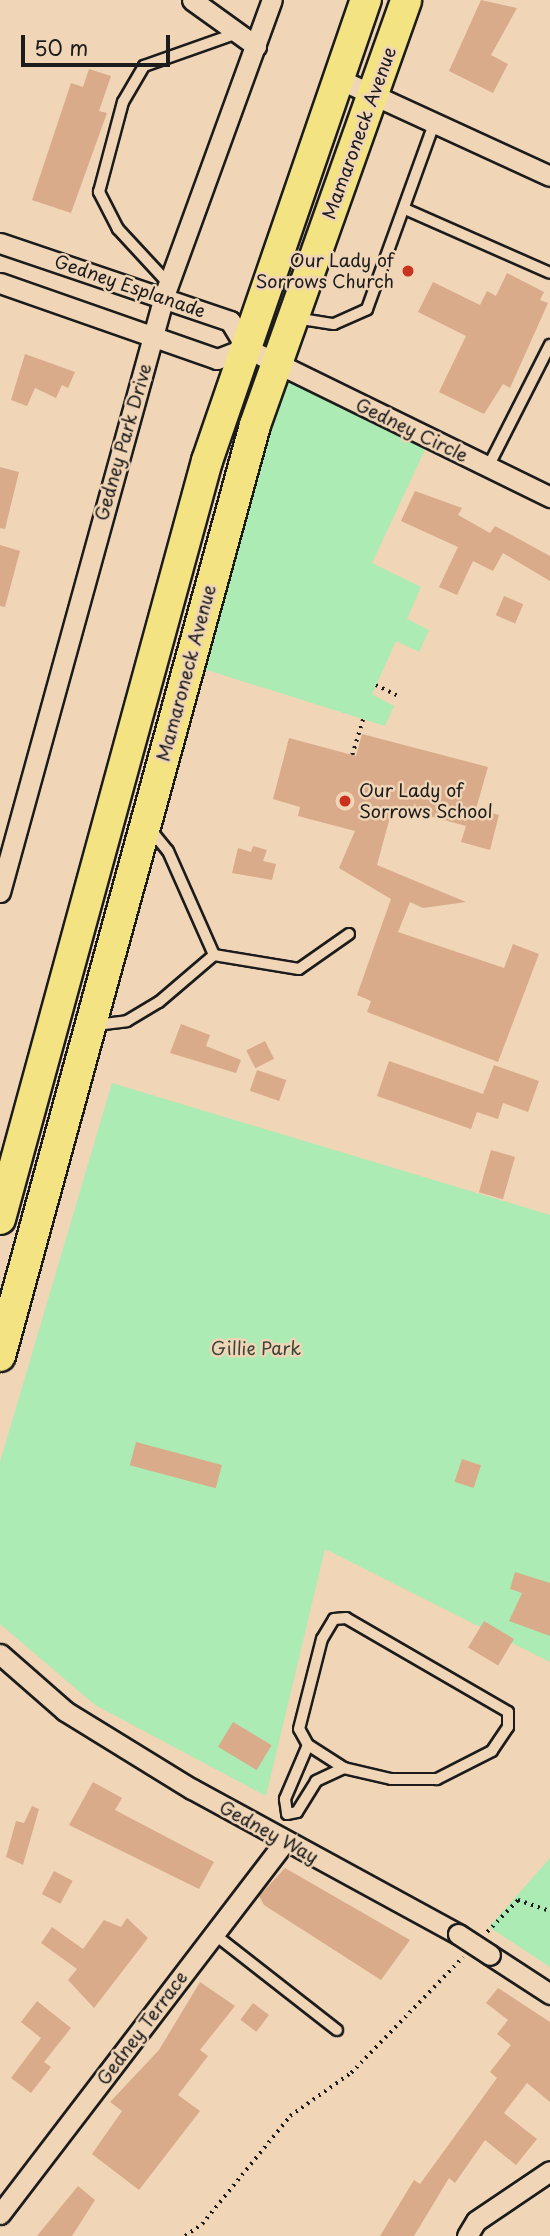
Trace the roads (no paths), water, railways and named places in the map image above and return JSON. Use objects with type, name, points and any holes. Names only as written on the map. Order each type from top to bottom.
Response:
[{"type":"main road","name":"Mamaroneck Avenue","points":[[0,1219],[188,525],[366,0]]},
{"type":"main road","name":"Mamaroneck Avenue","points":[[0,1356],[145,822],[274,363],[406,0]]},
{"type":"street","points":[[192,0],[256,46]]},
{"type":"street","name":"Gedney Park Drive","points":[[0,892],[167,289],[272,0]]},
{"type":"street","points":[[339,79],[550,176]]},
{"type":"street","name":"Gedney Esplanade","points":[[0,243],[167,289],[230,321],[246,348],[274,363]]},
{"type":"street","points":[[0,283],[217,359],[246,348]]},
{"type":"street","name":"Gedney Circle","points":[[274,363],[550,497]]},
{"type":"street","name":"Gedney Way","points":[[0,1654],[65,1711],[278,1839],[475,1944],[550,1994]]},
{"type":"street","name":"Gedney Terrace","points":[[0,2214],[214,1934],[278,1839]]},
{"type":"street","points":[[467,2236],[476,2221],[550,2171]]},
{"type":"lane","points":[[167,289],[118,229],[99,192],[123,102],[144,66],[237,33]]},
{"type":"lane","points":[[291,317],[334,324],[367,309],[435,121]]},
{"type":"lane","points":[[405,209],[550,273]]},
{"type":"lane","points":[[488,467],[550,345]]},
{"type":"lane","points":[[145,822],[167,851],[214,955]]},
{"type":"lane","points":[[214,955],[299,970],[349,934]]},
{"type":"lane","points":[[89,1026],[127,1021],[184,984],[214,955]]},
{"type":"lane","points":[[346,1618],[508,1712],[508,1727],[492,1751],[437,1779],[391,1779],[344,1768],[308,1745],[299,1729],[322,1639],[334,1619],[346,1618]]},
{"type":"lane","points":[[278,1839],[287,1814],[285,1799],[308,1745]]},
{"type":"lane","points":[[287,1814],[297,1812],[316,1781],[344,1768]]},
{"type":"lane","points":[[214,1934],[337,2030]]},
{"type":"place","name":"Our Lady of Sorrows Church","points":[[408,271]]},
{"type":"place","name":"Our Lady of Sorrows School","points":[[345,801]]},
{"type":"park label","name":"Gillie Park","points":[[256,1348]]}]
